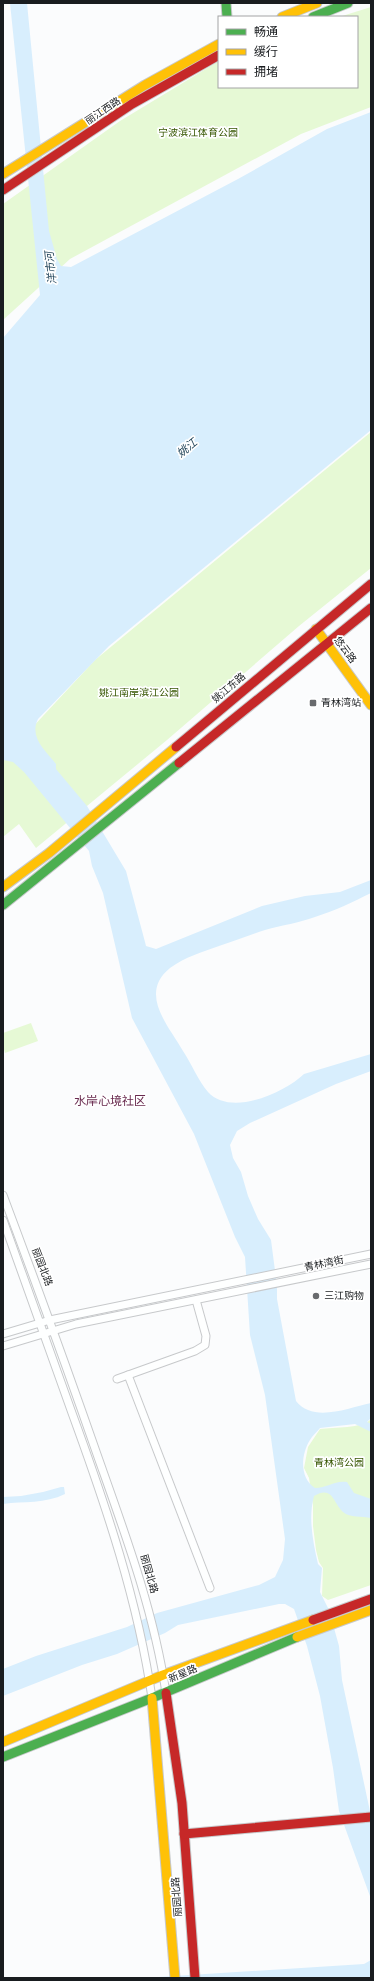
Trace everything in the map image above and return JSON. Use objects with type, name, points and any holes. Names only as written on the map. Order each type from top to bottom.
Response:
[{"type":"main road","points":[[226,3],[227,16]]},
{"type":"main road","points":[[284,16],[317,3]]},
{"type":"main road","points":[[316,16],[348,3]]},
{"type":"main road","name":"丽江西路","points":[[3,174],[145,85],[218,45]]},
{"type":"main road","name":"丽江西路","points":[[3,190],[132,104],[218,56]]},
{"type":"main road","name":"姚江东路","points":[[3,887],[78,828],[371,584]]},
{"type":"main road","points":[[3,905],[371,608]]},
{"type":"main road","name":"悠云路","points":[[316,629],[371,704]]},
{"type":"main road","name":"新星路","points":[[3,1742],[163,1675],[371,1599]]},
{"type":"main road","name":"新星路","points":[[3,1757],[166,1693],[304,1634],[371,1610]]},
{"type":"main road","name":"丽园北路","points":[[166,1693],[182,1803],[194,1978]]},
{"type":"main road","name":"丽园北路","points":[[152,1698],[174,1978]]},
{"type":"main road","points":[[184,1834],[371,1817]]},
{"type":"street","name":"丽园北路","points":[[3,1195],[54,1331],[131,1551],[157,1642],[166,1693]]},
{"type":"street","name":"丽园北路","points":[[3,1220],[92,1469],[117,1545],[144,1648],[152,1698]]},
{"type":"street","name":"青林湾街","points":[[3,1334],[40,1322],[371,1254]]},
{"type":"street","name":"青林湾街","points":[[3,1346],[76,1324],[371,1264]]},
{"type":"street","points":[[117,1379],[195,1351],[205,1345],[206,1336],[196,1300]]},
{"type":"street","points":[[128,1375],[210,1588]]},
{"type":"green space","name":"宁波滨江体育公园","points":[[371,7],[371,107],[301,134],[70,259],[3,320],[3,204],[120,121],[218,62],[218,88],[358,88],[358,16],[342,16]]},
{"type":"green space","name":"姚江南岸滨江公园","points":[[371,432],[371,568],[299,626],[167,740],[36,848],[19,824],[3,837],[3,759],[95,660]]},
{"type":"green space","points":[[31,1023],[38,1041],[5,1053],[3,1046],[3,1033]]},
{"type":"green space","name":"青林湾公园","points":[[371,1419],[371,1585],[328,1600],[322,1596],[323,1568],[319,1562],[316,1550],[313,1526],[313,1505],[309,1478],[304,1468],[308,1447],[320,1429],[355,1426]]},
{"type":"water","points":[[10,3],[27,3],[49,231],[57,259],[61,266],[71,267],[238,179],[327,129],[371,112],[371,430],[109,646],[38,719],[35,732],[43,748],[56,764],[56,769],[87,806],[126,871],[146,946],[156,949],[262,906],[305,896],[340,892],[371,880],[371,893],[336,909],[309,919],[265,930],[182,961],[170,968],[161,978],[157,988],[156,999],[164,1021],[198,1078],[208,1092],[218,1099],[230,1102],[257,1100],[284,1088],[304,1074],[371,1054],[371,1071],[336,1084],[250,1123],[237,1131],[230,1145],[233,1158],[241,1172],[248,1196],[258,1219],[271,1240],[277,1286],[277,1299],[296,1401],[303,1408],[321,1413],[371,1403],[371,1418],[367,1422],[371,1424],[371,1432],[355,1424],[320,1428],[312,1437],[307,1446],[303,1459],[303,1466],[306,1478],[315,1488],[339,1482],[347,1482],[354,1493],[371,1499],[371,1518],[346,1514],[332,1496],[325,1493],[320,1493],[314,1496],[311,1521],[318,1564],[322,1568],[320,1592],[329,1610],[339,1646],[342,1680],[371,1816],[371,1899],[339,1811],[320,1696],[307,1646],[294,1609],[285,1604],[178,1625],[165,1633],[117,1654],[82,1665],[3,1696],[3,1669],[36,1656],[127,1627],[157,1613],[259,1585],[275,1577],[283,1560],[285,1539],[265,1395],[250,1335],[245,1257],[235,1237],[194,1134],[132,1018],[103,893],[92,866],[89,851],[24,772],[13,762],[3,760],[3,338],[40,295]]},
{"type":"water","points":[[64,1487],[65,1494],[57,1497],[42,1501],[3,1504],[3,1497],[21,1496]]},
{"type":"water","points":[[371,1960],[371,1978],[143,1978],[364,1964]]},
{"type":"traffic: fast","points":[[226,3],[227,16]]},
{"type":"traffic: fast","points":[[316,16],[348,3]]},
{"type":"traffic: fast","points":[[3,905],[179,763]]},
{"type":"traffic: fast","points":[[3,1757],[152,1698],[297,1637]]},
{"type":"traffic: slow","points":[[284,16],[317,3]]},
{"type":"traffic: slow","points":[[3,174],[145,85],[218,45]]},
{"type":"traffic: slow","points":[[316,629],[371,705]]},
{"type":"traffic: slow","points":[[3,887],[49,853],[176,747]]},
{"type":"traffic: slow","points":[[297,1637],[371,1610]]},
{"type":"traffic: slow","points":[[3,1742],[163,1675],[313,1620]]},
{"type":"traffic: slow","points":[[152,1698],[175,1978]]},
{"type":"traffic: jam","points":[[3,190],[132,104],[218,56]]},
{"type":"traffic: jam","points":[[176,747],[371,584]]},
{"type":"traffic: jam","points":[[179,763],[371,608]]},
{"type":"traffic: jam","points":[[313,1620],[371,1599]]},
{"type":"traffic: jam","points":[[166,1693],[182,1803],[195,1978]]},
{"type":"traffic: jam","points":[[184,1834],[371,1817]]},
{"type":"place","name":"青林湾站","points":[[313,703]]},
{"type":"place","name":"三江购物","points":[[316,1296]]},
{"type":"district","name":"水岸心境社区","points":[[110,1101]]},
{"type":"water label","name":"洋市河","points":[[51,268]]},
{"type":"water label","name":"姚江","points":[[187,448]]}]
